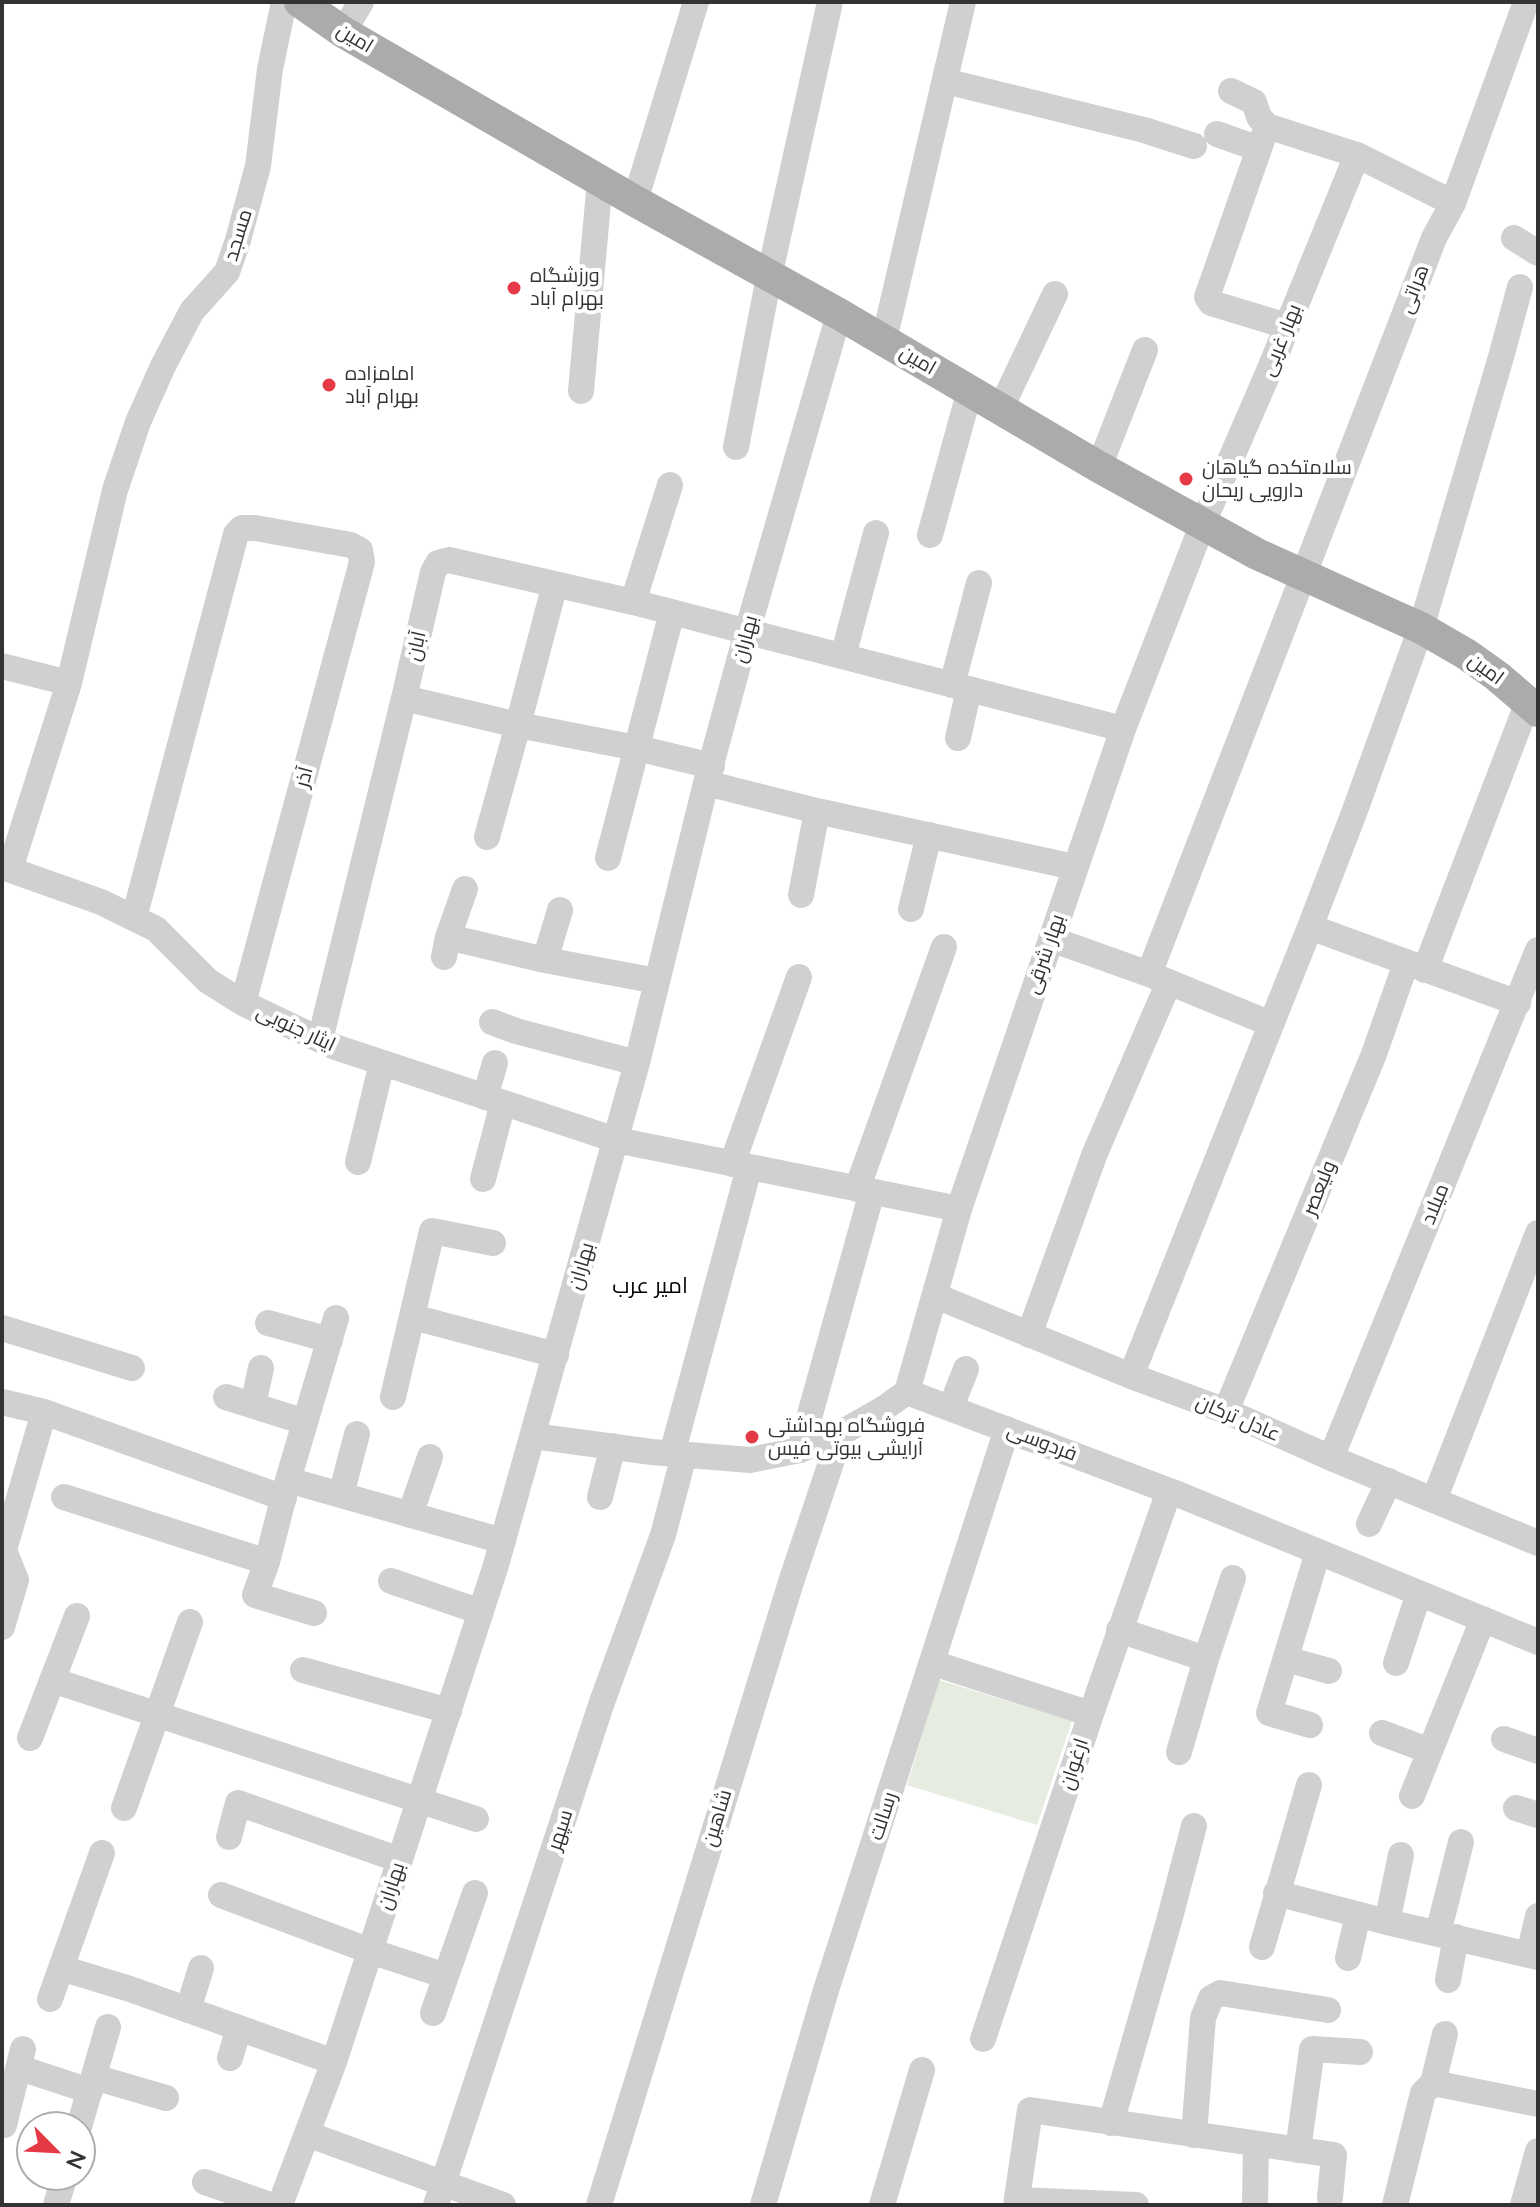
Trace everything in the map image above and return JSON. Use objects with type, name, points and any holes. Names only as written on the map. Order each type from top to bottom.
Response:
[{"type":"main road","name":"امین","points":[[300,2],[343,32],[635,201],[839,314],[1099,467],[1257,554],[1421,628],[1466,654],[1533,707]]},
{"type":"street","name":"مسجد","points":[[6,868],[69,683],[115,490],[138,422],[192,311],[227,272],[231,261],[258,166],[270,69],[284,2]]},
{"type":"street","points":[[343,32],[361,2]]},
{"type":"street","points":[[635,201],[696,2]]},
{"type":"street","points":[[736,447],[769,277],[830,2]]},
{"type":"street","points":[[884,340],[963,2]]},
{"type":"street","name":"هراتی","points":[[1029,1335],[1303,576],[1434,238],[1453,203],[1526,2]]},
{"type":"street","points":[[945,81],[1144,130],[1205,140],[1263,137],[1357,155],[1453,203]]},
{"type":"street","points":[[1231,91],[1254,102],[1263,137],[1207,297],[1211,303],[1287,326]]},
{"type":"street","name":"بهار غربی","points":[[1203,523],[1357,155]]},
{"type":"street","points":[[581,391],[600,180]]},
{"type":"street","points":[[1514,238],[1538,253]]},
{"type":"street","points":[[1001,408],[1055,294]]},
{"type":"street","points":[[1131,1376],[1354,813],[1421,628],[1525,302]]},
{"type":"street","name":"بهاران","points":[[280,2205],[334,2062],[503,1541],[637,1063],[747,632],[839,314]]},
{"type":"street","points":[[1099,467],[1145,350]]},
{"type":"street","points":[[930,535],[970,390]]},
{"type":"street","points":[[633,602],[670,485]]},
{"type":"street","name":"بهار شرقی","points":[[907,1392],[959,1209],[1074,867],[1123,729],[1203,523]]},
{"type":"street","name":"آذر","points":[[134,918],[236,534],[242,528],[255,528],[351,545],[360,550],[362,562],[243,1003]]},
{"type":"street","points":[[843,656],[876,533]]},
{"type":"street","name":"آبان","points":[[320,1040],[433,572],[438,563],[449,560],[747,632]]},
{"type":"street","points":[[958,738],[960,687],[979,583]]},
{"type":"street","points":[[487,837],[555,584]]},
{"type":"street","points":[[608,858],[672,612]]},
{"type":"street","points":[[747,632],[1123,729]]},
{"type":"street","points":[[2,666],[69,683]]},
{"type":"street","points":[[404,698],[518,725],[637,748],[817,811],[1074,867]]},
{"type":"street","name":"ولیعصر","points":[[1226,1411],[1374,1054],[1533,707]]},
{"type":"street","points":[[801,895],[817,811]]},
{"type":"street","points":[[911,909],[929,835]]},
{"type":"street","name":"ایثار جنوبی","points":[[6,868],[101,902],[156,929],[208,981],[243,1003],[320,1040],[382,1063],[616,1140],[959,1209]]},
{"type":"street","points":[[465,889],[446,947],[545,960],[657,981]]},
{"type":"street","points":[[545,960],[560,910]]},
{"type":"street","points":[[1310,927],[1518,1003]]},
{"type":"street","points":[[1051,939],[1159,978],[1271,1024]]},
{"type":"street","points":[[800,1450],[864,1190],[944,947]]},
{"type":"street","name":"میلاد","points":[[1331,1458],[1538,950]]},
{"type":"street","name":"سپهر","points":[[440,2194],[602,1702],[663,1535],[741,1166],[799,977]]},
{"type":"street","points":[[492,1022],[637,1063]]},
{"type":"street","points":[[358,1162],[382,1063]]},
{"type":"street","points":[[483,1179],[494,1100],[495,1063]]},
{"type":"street","points":[[393,1397],[432,1231],[493,1243]]},
{"type":"street","points":[[1434,1500],[1538,1233]]},
{"type":"street","name":"عادل ترکان","points":[[936,1296],[1131,1376],[1226,1411],[1331,1458],[1537,1540]]},
{"type":"street","points":[[413,1317],[556,1355]]},
{"type":"street","points":[[268,1323],[333,1329],[255,1595],[314,1613]]},
{"type":"street","points":[[2,1328],[132,1368]]},
{"type":"street","points":[[253,1405],[261,1368]]},
{"type":"street","points":[[951,1407],[966,1369]]},
{"type":"street","points":[[533,1436],[750,1460],[800,1450],[841,1433],[907,1392]]},
{"type":"street","name":"فردوسی","points":[[907,1392],[1169,1491],[1538,1642]]},
{"type":"street","points":[[226,1397],[305,1422]]},
{"type":"street","points":[[2,1402],[44,1412],[286,1489],[341,1495],[503,1541]]},
{"type":"street","points":[[2,1627],[16,1580],[3,1549],[44,1412]]},
{"type":"street","name":"رسالت","points":[[763,2205],[826,1990],[1007,1429]]},
{"type":"street","name":"شاهین","points":[[599,2205],[786,1597],[841,1433]]},
{"type":"street","points":[[341,1495],[357,1434]]},
{"type":"street","points":[[600,1497],[613,1446]]},
{"type":"street","points":[[410,1515],[430,1457]]},
{"type":"street","points":[[1369,1524],[1389,1481]]},
{"type":"street","name":"ارغوان","points":[[983,2039],[1119,1630],[1169,1491]]},
{"type":"street","points":[[64,1497],[267,1562]]},
{"type":"street","points":[[1310,1725],[1269,1713],[1318,1552]]},
{"type":"street","points":[[1179,1752],[1233,1578]]},
{"type":"street","points":[[391,1581],[481,1612]]},
{"type":"street","points":[[1396,1663],[1419,1593]]},
{"type":"street","points":[[30,1738],[77,1616]]},
{"type":"street","points":[[1412,1796],[1483,1619]]},
{"type":"street","points":[[124,1808],[190,1622]]},
{"type":"street","points":[[1119,1630],[1206,1659]]},
{"type":"street","points":[[1286,1659],[1329,1671]]},
{"type":"street","points":[[933,1663],[1091,1714]]},
{"type":"street","points":[[303,1670],[449,1711]]},
{"type":"street","points":[[52,1680],[476,1819]]},
{"type":"street","points":[[1382,1733],[1430,1751]]},
{"type":"street","points":[[1504,1739],[1538,1751]]},
{"type":"street","points":[[1262,1947],[1309,1785]]},
{"type":"street","points":[[229,1837],[238,1803],[400,1860]]},
{"type":"street","points":[[1111,2123],[1194,1826]]},
{"type":"street","points":[[1448,1980],[1447,1935],[1461,1842]]},
{"type":"street","points":[[50,1999],[102,1853]]},
{"type":"street","points":[[1387,1922],[1401,1855]]},
{"type":"street","points":[[433,2013],[475,1893]]},
{"type":"street","points":[[1276,1893],[1533,1956],[1538,1916]]},
{"type":"street","points":[[221,1895],[446,1976]]},
{"type":"street","points":[[1348,1958],[1358,1915]]},
{"type":"street","points":[[61,1968],[334,2062]]},
{"type":"street","points":[[188,2010],[201,1968]]},
{"type":"street","points":[[1194,2135],[1203,2018],[1211,1998],[1220,1993],[1328,2010]]},
{"type":"street","points":[[84,2111],[108,2027]]},
{"type":"street","points":[[230,2058],[239,2028]]},
{"type":"street","points":[[1395,2205],[1423,2093],[1433,2083],[1445,2034]]},
{"type":"street","points":[[1298,2150],[1312,2049],[1360,2052]]},
{"type":"street","points":[[4,2125],[22,2058],[92,2084],[166,2098]]},
{"type":"street","points":[[882,2205],[922,2070]]},
{"type":"street","points":[[1433,2083],[1538,2104]]},
{"type":"street","points":[[1136,2205],[1017,2202],[1030,2110],[1334,2155],[1330,2198]]},
{"type":"street","points":[[307,2134],[440,2194],[503,2205]]},
{"type":"street","points":[[1255,2205],[1256,2144]]},
{"type":"street","points":[[1523,2205],[1538,2151]]},
{"type":"street","points":[[205,2182],[270,2205]]},
{"type":"shaded area","points":[[939,1680],[1072,1721],[1037,1825],[907,1785]]},
{"type":"place","name":"ورزشگاه بهرام آباد","points":[[514,288]]},
{"type":"place","name":"امامزاده بهرام آباد","points":[[329,385]]},
{"type":"place","name":"سلامتکده گیاهان دارویی ریحان","points":[[1186,479]]},
{"type":"place","name":"فروشگاه بهداشتی آرایشی بیوتی فیس","points":[[752,1437]]},
{"type":"district","name":"امیر عرب","points":[[650,1286]]}]
